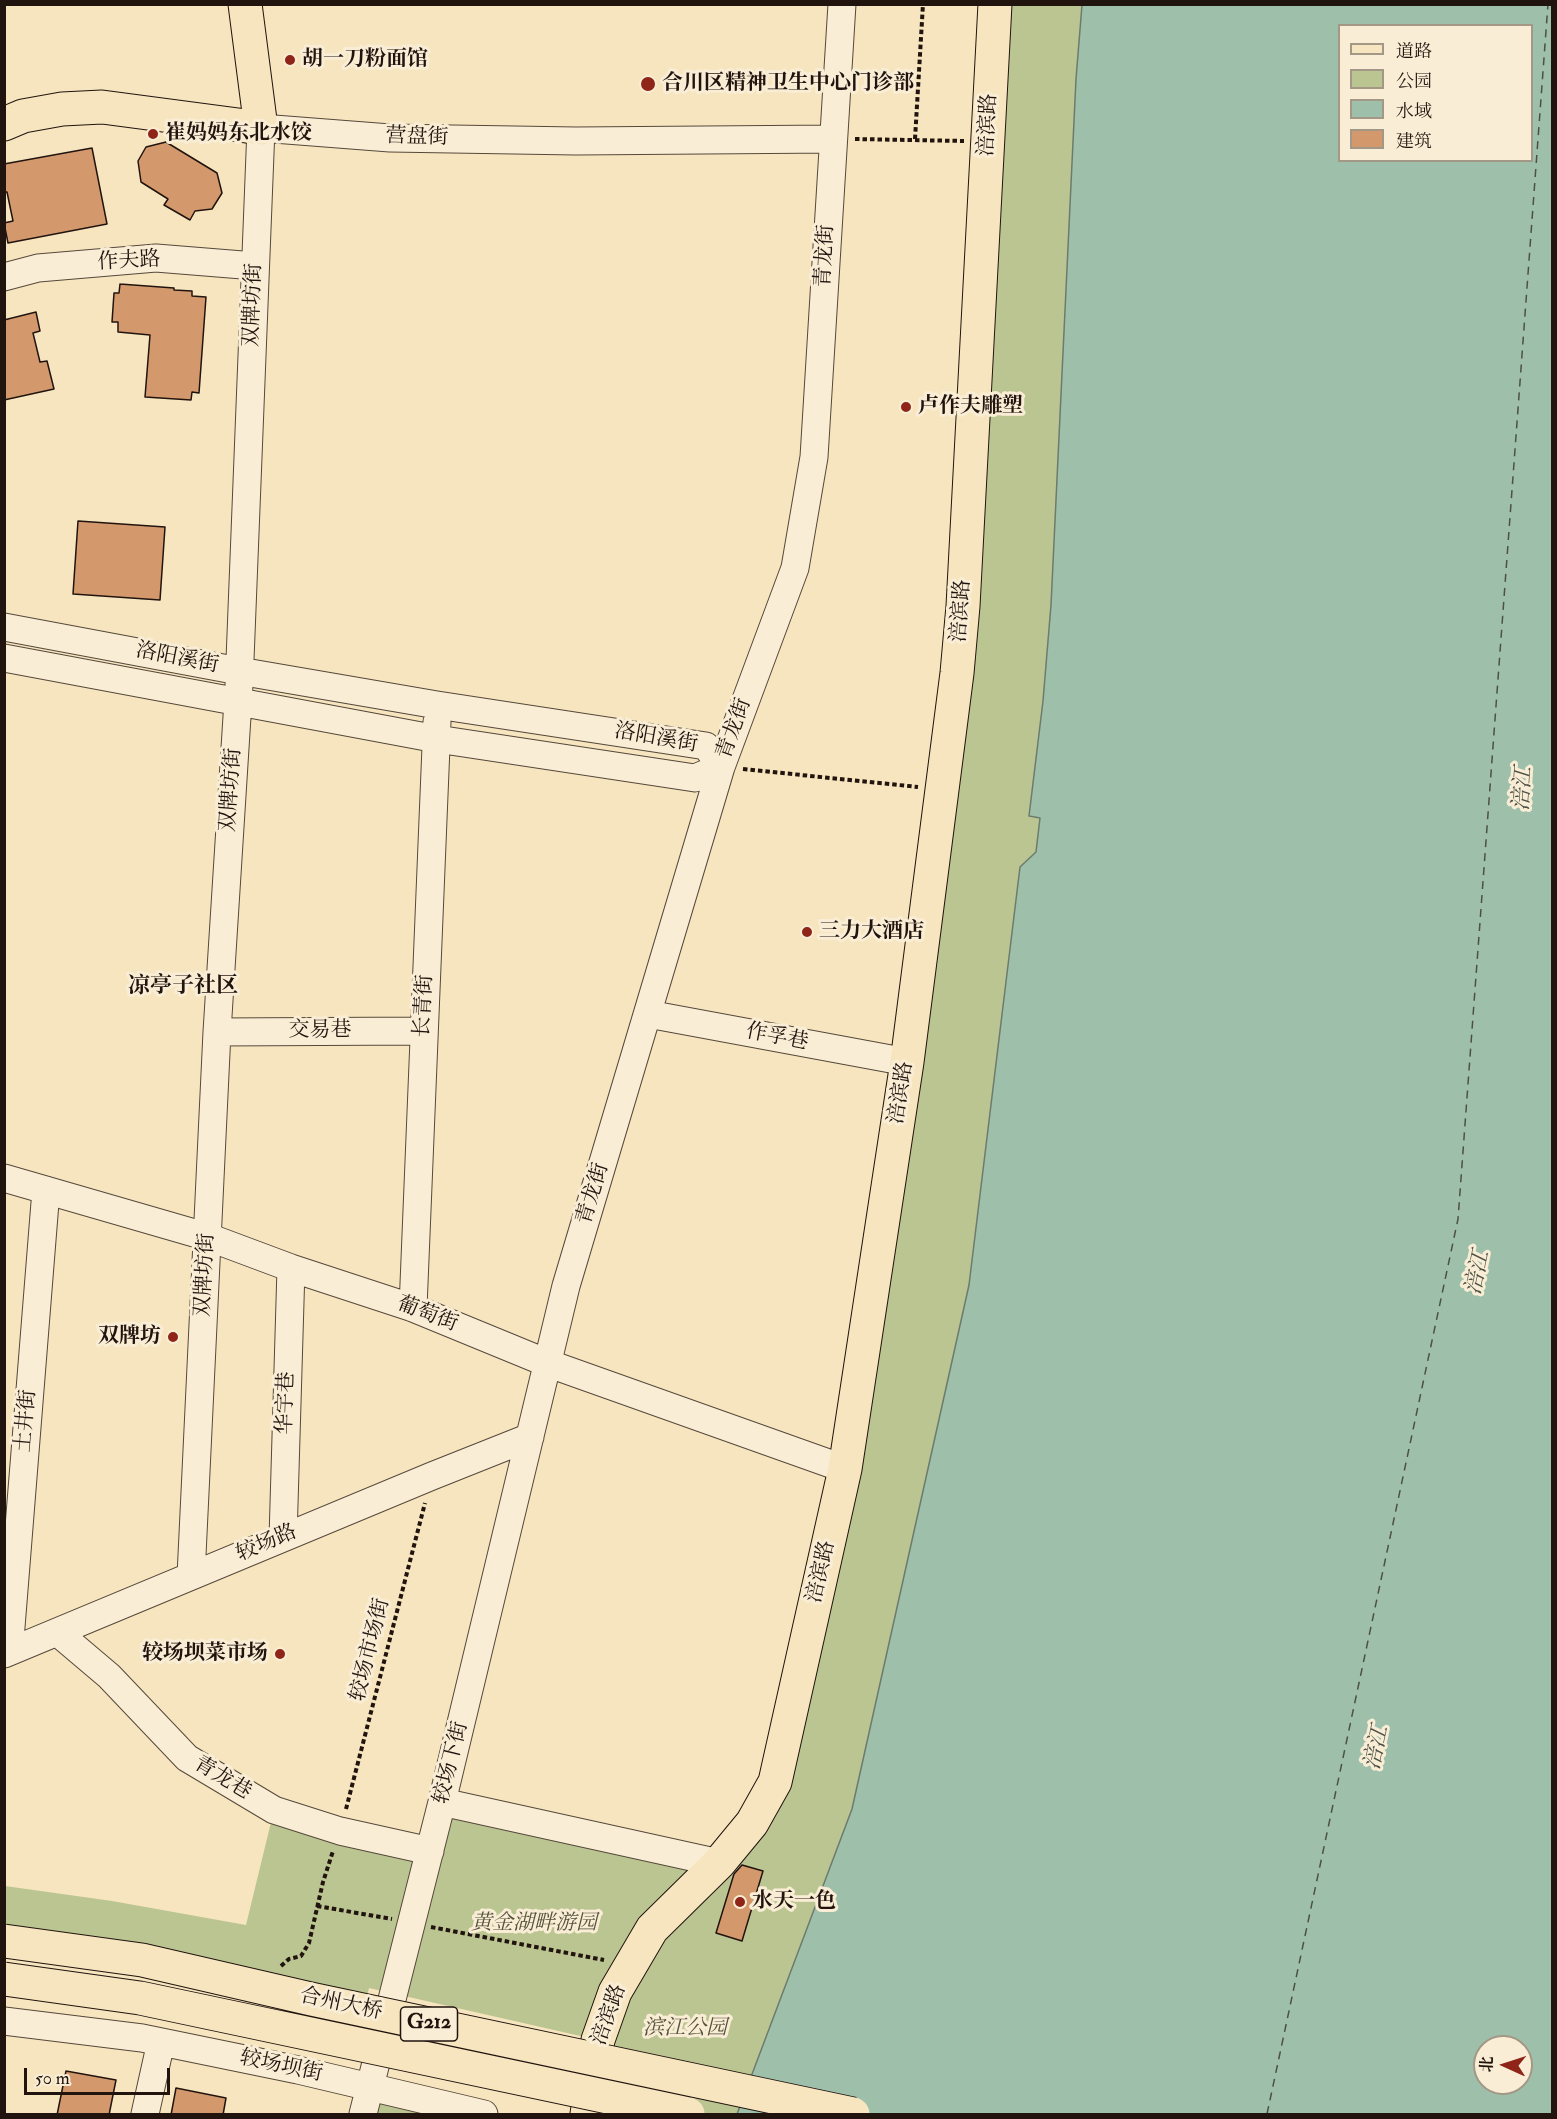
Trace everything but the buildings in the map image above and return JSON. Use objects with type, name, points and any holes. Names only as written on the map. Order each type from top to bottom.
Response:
[{"type":"main road","name":"双牌坊街","points":[[245,4],[261,128]]},
{"type":"main road","name":"涪滨路","points":[[587,2115],[598,2040],[615,1992],[652,1929],[719,1863],[752,1823],[775,1782],[844,1469],[907,1062],[943,789],[963,606],[995,4]]},
{"type":"main road","name":"营盘街","points":[[4,124],[22,116],[62,109],[102,107],[261,128]]},
{"type":"main road","name":"合州大桥","points":[[4,1941],[141,1960],[853,2115]]},
{"type":"main road","name":"合州大桥","points":[[4,1979],[140,1998],[688,2115]]},
{"type":"street","name":"青龙街","points":[[530,1437],[566,1286],[721,767],[795,568],[814,457],[842,4]]},
{"type":"street","name":"营盘街","points":[[261,128],[390,138],[576,141],[833,139]]},
{"type":"street","name":"双牌坊街","points":[[191,1576],[217,1032],[238,702],[261,128]]},
{"type":"street","name":"作夫路","points":[[4,277],[39,268],[156,258],[255,266]]},
{"type":"street","name":"洛阳溪街","points":[[4,627],[437,705],[706,746],[721,767],[695,778],[437,739],[4,658]]},
{"type":"street","name":"长青街","points":[[413,1308],[437,705]]},
{"type":"street","name":"作孚巷","points":[[648,1014],[907,1062]]},
{"type":"street","name":"交易巷","points":[[217,1032],[423,1031]]},
{"type":"street","name":"葡萄街","points":[[4,1178],[208,1237],[291,1268],[413,1308],[547,1363],[844,1469]]},
{"type":"street","name":"土井街","points":[[7,1653],[14,1461],[46,1190]]},
{"type":"street","name":"华宇巷","points":[[283,1538],[291,1268]]},
{"type":"street","name":"较场路","points":[[7,1653],[530,1437]]},
{"type":"street","name":"较场下街","points":[[363,2115],[430,1851],[530,1437]]},
{"type":"street","name":"青龙巷","points":[[57,1632],[109,1676],[187,1758],[274,1809],[340,1831],[430,1851]]},
{"type":"street","points":[[442,1802],[719,1863]]},
{"type":"street","name":"较场坝街","points":[[4,2021],[142,2038],[298,2070],[484,2115]]},
{"type":"street","points":[[145,2115],[161,2042]]},
{"type":"path","points":[[915,140],[923,4]]},
{"type":"path","points":[[833,139],[988,142]]},
{"type":"path","points":[[721,767],[943,789]]},
{"type":"path","name":"较场市场街","points":[[280,1966],[289,1959],[301,1956],[309,1942],[432,1476]]},
{"type":"path","points":[[317,1906],[631,1965]]},
{"type":"green space","name":"滨江公园","points":[[995,5],[1082,5],[1076,79],[1051,605],[1043,701],[1029,817],[1040,818],[1036,853],[1020,867],[969,1285],[852,1809],[737,2114],[587,2114],[598,2040],[369,1988],[364,2010],[5,1943],[5,1886],[112,1901],[246,1925],[274,1810],[430,1850],[442,1802],[719,1863],[752,1823],[845,1469],[943,789]]},
{"type":"green space","points":[[370,2088],[484,2114],[363,2114]]},
{"type":"water","name":"涪江","points":[[1082,5],[1552,5],[1552,2114],[737,2114],[852,1809],[969,1285],[1020,867],[1036,852],[1040,818],[1029,816],[1043,701],[1051,605],[1076,79]]},
{"type":"ferry route","points":[[1267,2114],[1458,1219],[1548,4]]},
{"type":"place","name":"胡一刀粉面馆","points":[[290,60]]},
{"type":"place","name":"合川区精神卫生中心门诊部","points":[[648,84]]},
{"type":"place","name":"崔妈妈东北水饺","points":[[153,134]]},
{"type":"place","name":"卢作夫雕塑","points":[[906,407]]},
{"type":"place","name":"三力大酒店","points":[[807,932]]},
{"type":"place","name":"双牌坊","points":[[173,1337]]},
{"type":"place","name":"较场坝菜市场","points":[[280,1654]]},
{"type":"place","name":"水天一色","points":[[740,1902]]},
{"type":"district","name":"凉亭子社区","points":[[183,987]]},
{"type":"park label","name":"黄金湖畔游园","points":[[534,1924]]}]
